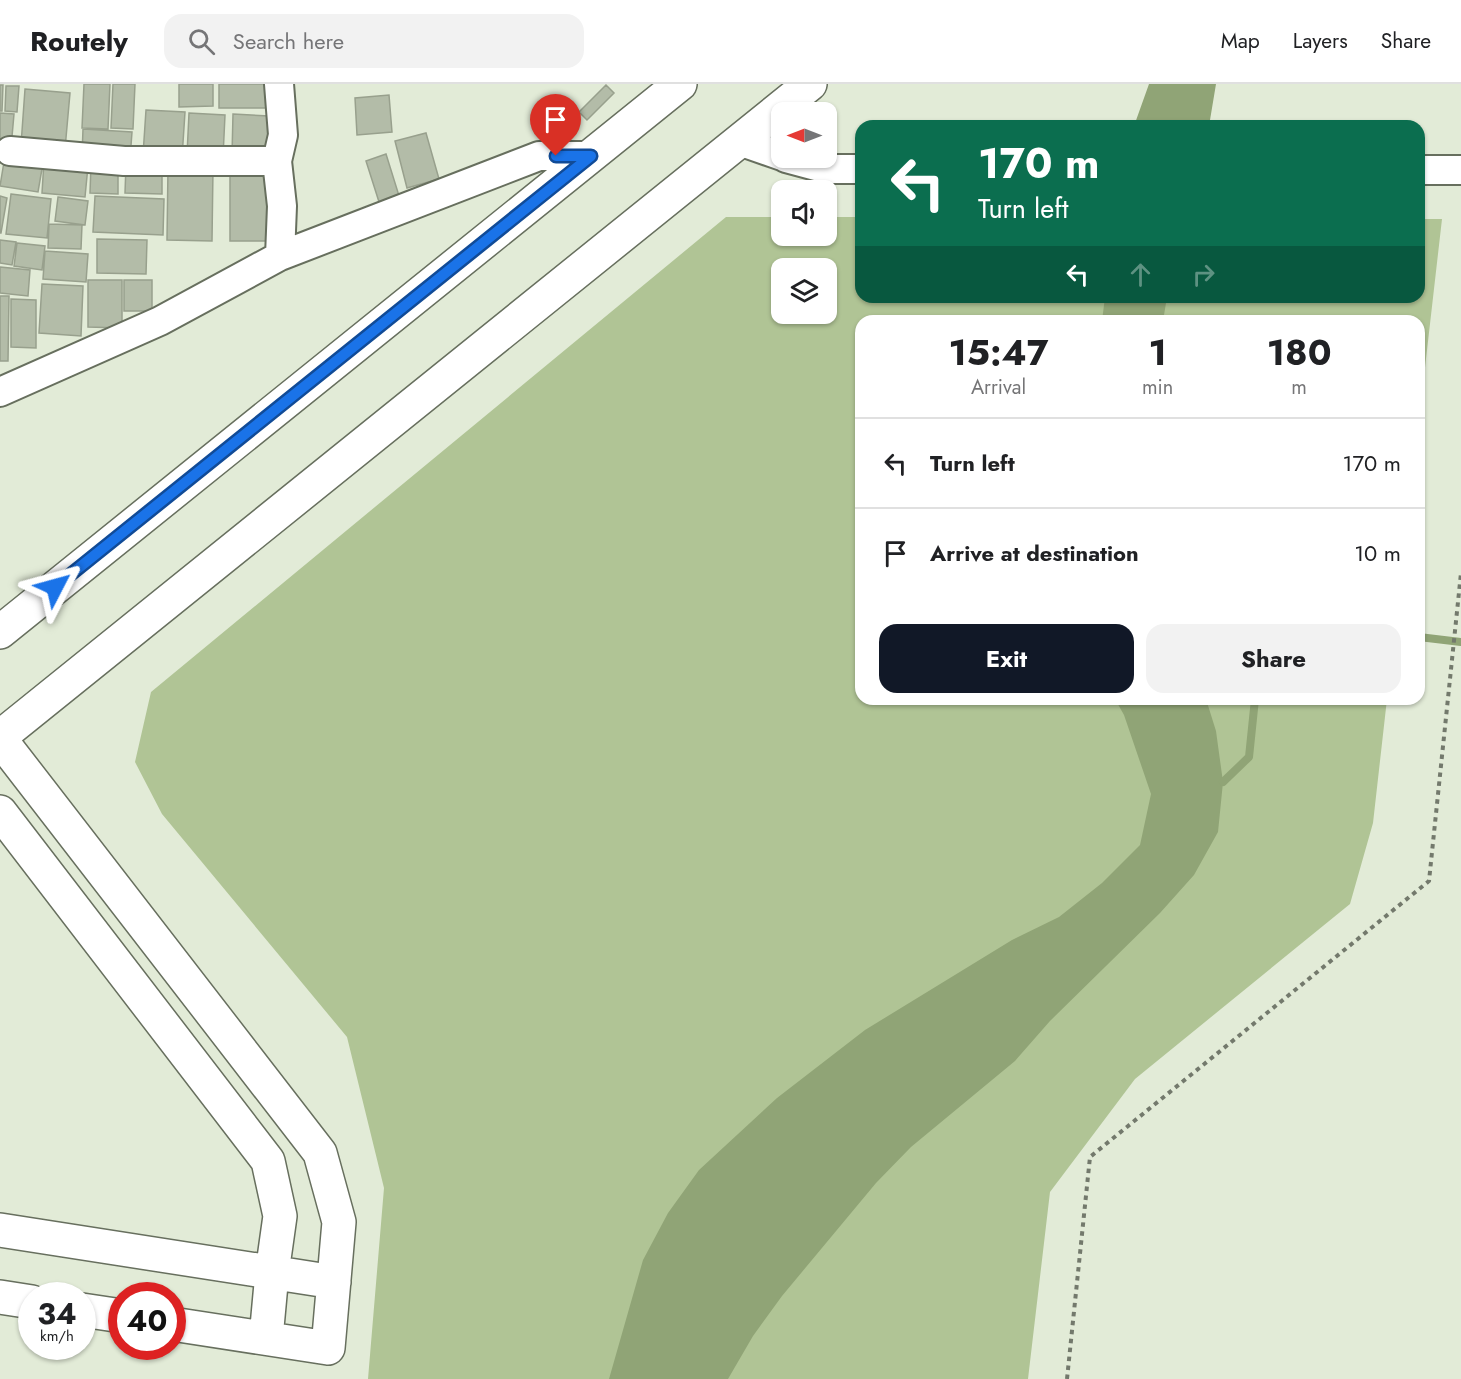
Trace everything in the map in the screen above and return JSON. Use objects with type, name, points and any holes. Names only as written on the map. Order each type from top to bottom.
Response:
[{"type":"street","points":[[279,84],[282,135],[277,160],[282,206],[280,256]]},
{"type":"street","points":[[0,632],[680,84]]},
{"type":"street","points":[[186,1326],[328,1348],[339,1222],[320,1153],[0,738],[810,84]]},
{"type":"street","points":[[739,141],[771,152]]},
{"type":"street","points":[[10,151],[124,160],[277,160]]},
{"type":"street","points":[[0,392],[160,321],[280,256],[539,156],[591,156]]},
{"type":"street","points":[[823,168],[855,170]]},
{"type":"street","points":[[1425,170],[1461,170]]},
{"type":"street","points":[[0,812],[268,1161],[280,1216],[266,1338]]},
{"type":"street","points":[[0,1230],[334,1282]]},
{"type":"street","points":[[0,1297],[18,1300]]},
{"type":"path","points":[[1067,1379],[1090,1157],[1429,881],[1461,573]]},
{"type":"shaded area","points":[[1149,84],[1216,84],[1210,120],[1136,120]]},
{"type":"shaded area","points":[[726,217],[771,217],[771,246],[837,246],[837,217],[855,217],[855,303],[1425,303],[1425,219],[1442,219],[1425,368],[1425,315],[855,315],[855,705],[1386,705],[1373,823],[1350,904],[1135,1079],[1050,1192],[1028,1379],[368,1379],[384,1188],[347,1037],[162,814],[135,762],[151,692]]},
{"type":"shaded area","points":[[1104,303],[1166,303],[1164,315],[1103,315]]},
{"type":"shaded area","points":[[1118,705],[1208,705],[1216,731],[1223,782],[1218,832],[1194,875],[1160,913],[1050,1021],[1015,1061],[911,1147],[876,1183],[782,1296],[753,1336],[728,1379],[609,1379],[643,1260],[668,1213],[699,1170],[777,1098],[865,1030],[1012,940],[1059,917],[1102,883],[1140,845],[1151,794],[1124,715]]},
{"type":"building","points":[[84,84],[110,84],[108,129],[82,128]]},
{"type":"building","points":[[113,84],[135,84],[133,129],[111,128]]},
{"type":"building","points":[[179,84],[213,84],[213,106],[179,107]]},
{"type":"building","points":[[219,84],[270,84],[270,108],[219,108]]},
{"type":"building","points":[[0,85],[3,85],[2,111],[0,111]]},
{"type":"building","points":[[606,85],[614,93],[587,120],[579,112]]},
{"type":"building","points":[[6,86],[19,86],[17,112],[5,111]]},
{"type":"building","points":[[25,89],[70,93],[65,149],[21,145]]},
{"type":"building","points":[[389,95],[392,132],[357,135],[355,98]]},
{"type":"building","points":[[146,110],[185,112],[182,158],[143,155]]},
{"type":"building","points":[[0,113],[14,114],[11,148],[0,147]]},
{"type":"building","points":[[189,113],[225,115],[223,157],[187,155]]},
{"type":"building","points":[[233,114],[269,116],[268,156],[232,155]]},
{"type":"building","points":[[83,129],[132,132],[130,159],[82,156]]},
{"type":"building","points":[[426,133],[439,179],[407,188],[395,141]]},
{"type":"building","points":[[386,154],[400,199],[380,205],[366,161]]},
{"type":"building","points":[[5,156],[43,163],[38,192],[0,186]]},
{"type":"building","points":[[44,161],[88,166],[85,197],[42,193]]},
{"type":"building","points":[[91,165],[118,165],[118,194],[90,193]]},
{"type":"building","points":[[126,165],[162,166],[162,194],[125,193]]},
{"type":"building","points":[[230,167],[269,167],[269,241],[230,241]]},
{"type":"building","points":[[168,168],[213,169],[212,241],[167,240]]},
{"type":"building","points":[[11,194],[51,199],[47,238],[6,234]]},
{"type":"building","points":[[0,196],[7,198],[1,233],[0,233]]},
{"type":"building","points":[[95,196],[164,199],[163,235],[93,232]]},
{"type":"building","points":[[58,197],[88,201],[85,225],[55,221]]},
{"type":"building","points":[[49,224],[82,225],[81,249],[48,248]]},
{"type":"building","points":[[97,239],[147,240],[146,274],[97,273]]},
{"type":"building","points":[[0,240],[16,242],[12,265],[0,263]]},
{"type":"building","points":[[17,243],[45,246],[42,270],[14,266]]},
{"type":"building","points":[[45,251],[88,254],[86,282],[43,279]]},
{"type":"building","points":[[0,267],[30,270],[28,296],[0,293]]},
{"type":"building","points":[[88,280],[122,280],[122,328],[88,327]]},
{"type":"building","points":[[124,280],[152,280],[152,311],[124,311]]},
{"type":"building","points":[[42,284],[83,286],[81,336],[39,333]]},
{"type":"building","points":[[0,296],[9,296],[8,361],[0,361]]},
{"type":"building","points":[[11,299],[36,300],[36,348],[11,347]]},
{"type":"waterway","points":[[1425,638],[1461,642]]},
{"type":"waterway","points":[[1223,782],[1249,757],[1254,705]]},
{"type":"route","points":[[55,587],[591,156],[556,156]]}]
